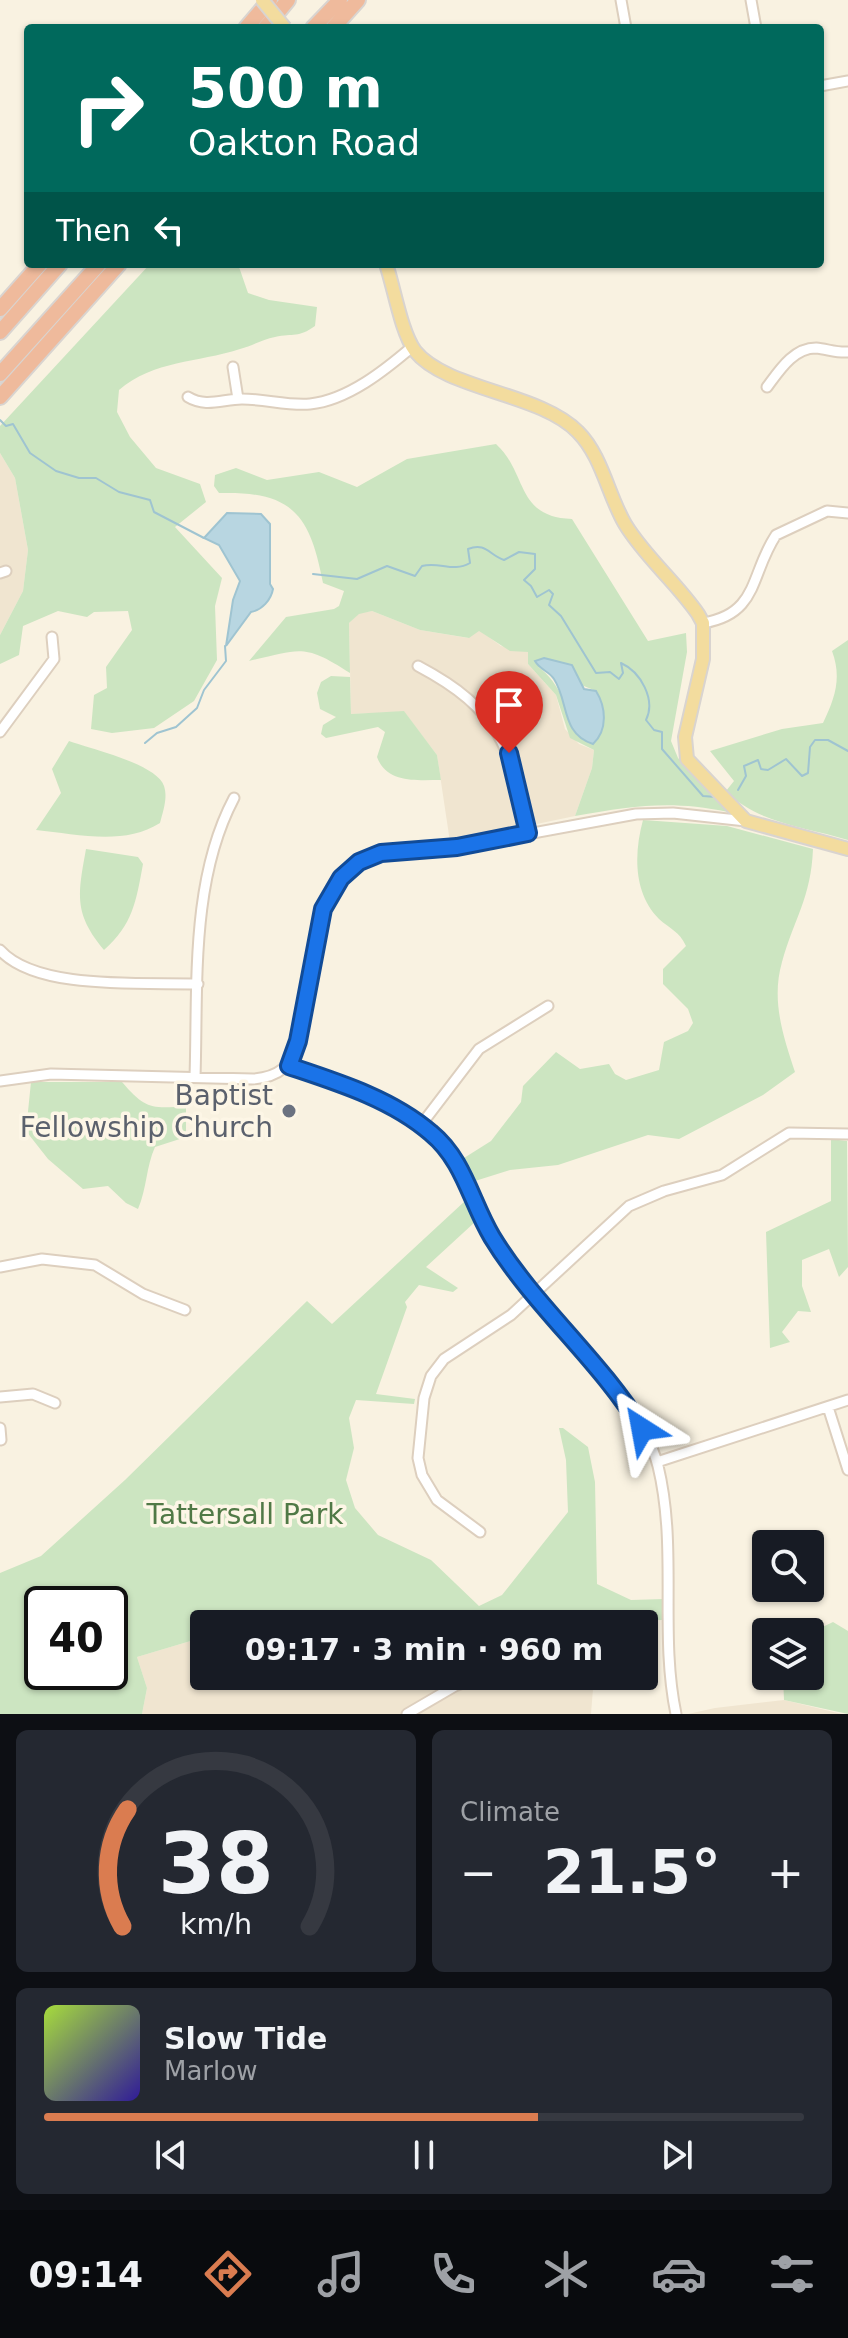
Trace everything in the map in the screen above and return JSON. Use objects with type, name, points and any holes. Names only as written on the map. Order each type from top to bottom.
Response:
[{"type":"highway","points":[[249,24],[270,0]]},
{"type":"highway","points":[[268,24],[288,0]]},
{"type":"highway","points":[[317,24],[340,0]]},
{"type":"highway","points":[[337,24],[358,0]]},
{"type":"highway","points":[[0,309],[36,268]]},
{"type":"highway","points":[[0,332],[56,268]]},
{"type":"highway","points":[[0,374],[95,268]]},
{"type":"highway","points":[[0,397],[115,268]]},
{"type":"main road","points":[[262,0],[282,24]]},
{"type":"main road","points":[[387,268],[412,347],[436,366],[552,414],[577,431],[594,455],[625,524],[703,623],[703,659],[685,751],[697,773],[746,821],[848,849]]},
{"type":"street","points":[[621,0],[625,24]]},
{"type":"street","points":[[751,0],[755,24]]},
{"type":"street","points":[[824,85],[848,81]]},
{"type":"street","points":[[188,397],[202,403],[238,399],[321,402],[379,374],[412,347]]},
{"type":"street","points":[[767,387],[790,359],[802,351],[819,348],[848,352]]},
{"type":"street","points":[[233,367],[238,399]]},
{"type":"street","points":[[703,623],[728,616],[745,603],[776,535],[827,511],[848,513]]},
{"type":"street","points":[[0,732],[54,659],[52,637]]},
{"type":"street","points":[[418,666],[473,702],[501,738],[514,767],[528,833]]},
{"type":"street","points":[[195,1077],[203,899],[225,817],[234,798]]},
{"type":"street","points":[[0,1081],[51,1074],[264,1079],[289,1066],[298,1041],[323,909],[341,878],[359,862],[381,853],[457,847],[648,813],[746,821]]},
{"type":"street","points":[[0,950],[24,968],[53,978],[198,984]]},
{"type":"street","points":[[421,1125],[479,1049],[548,1006]]},
{"type":"street","points":[[289,1066],[362,1092],[421,1125],[450,1153],[492,1237],[624,1401],[657,1462],[669,1552],[676,1714]]},
{"type":"street","points":[[480,1532],[441,1504],[422,1475],[418,1453],[424,1398],[431,1376],[444,1359],[497,1326],[571,1263],[607,1223],[640,1200],[722,1175],[774,1139],[789,1133],[848,1134]]},
{"type":"street","points":[[0,1267],[42,1259],[95,1265],[143,1294],[185,1310]]},
{"type":"street","points":[[0,1397],[33,1394],[55,1403]]},
{"type":"street","points":[[657,1462],[848,1400]]},
{"type":"street","points":[[828,1407],[848,1470]]},
{"type":"street","points":[[0,1428],[1,1440]]},
{"type":"street","points":[[407,1714],[448,1690]]},
{"type":"shaded area","points":[[0,453],[15,478],[28,550],[23,591],[0,635]]},
{"type":"shaded area","points":[[372,611],[420,630],[468,638],[479,630],[501,646],[529,652],[528,664],[556,695],[565,729],[579,744],[594,750],[592,768],[575,816],[450,842],[437,755],[404,712],[351,714],[349,623],[359,613]]},
{"type":"shaded area","points":[[190,1641],[190,1690],[593,1690],[591,1714],[142,1714],[147,1688],[137,1657]]},
{"type":"shaded area","points":[[784,1700],[842,1714],[688,1714],[715,1708]]},
{"type":"green space","points":[[146,268],[239,268],[248,293],[269,300],[317,307],[315,326],[304,332],[161,368],[132,380],[119,390],[117,412],[130,437],[156,468],[200,484],[206,502],[175,527],[222,578],[215,606],[217,660],[194,701],[154,728],[112,733],[91,729],[94,695],[107,688],[106,667],[132,630],[128,611],[94,612],[87,617],[58,611],[23,626],[19,655],[0,664],[0,635],[23,591],[28,550],[15,478],[0,453],[0,426]]},
{"type":"green space","points":[[496,444],[506,455],[531,502],[541,511],[572,519],[648,641],[686,633],[687,652],[671,741],[678,758],[728,812],[688,806],[652,806],[575,816],[592,768],[594,750],[570,738],[556,695],[528,664],[528,652],[510,651],[479,631],[469,638],[420,630],[372,611],[359,614],[349,623],[350,673],[322,657],[302,651],[249,661],[286,617],[334,609],[339,606],[344,591],[323,583],[312,540],[294,512],[265,497],[219,493],[214,486],[215,475],[236,468],[267,480],[319,472],[357,487],[407,459]],"holes":[[[538,667],[596,691],[604,718],[593,744],[583,740],[558,690]]]},
{"type":"green space","points":[[848,640],[848,840],[768,818],[739,802],[726,791],[734,781],[710,751],[782,729],[823,723],[836,688],[832,651]]},
{"type":"green space","points":[[331,676],[350,677],[351,714],[404,711],[437,755],[441,780],[404,779],[388,772],[377,757],[385,732],[378,727],[326,738],[321,734],[323,725],[336,717],[320,709],[317,693],[321,682]]},
{"type":"green space","points":[[69,741],[137,764],[159,778],[165,795],[160,823],[131,834],[100,837],[36,830],[61,793],[52,769]]},
{"type":"green space","points":[[643,820],[727,826],[813,849],[809,881],[779,976],[778,1004],[795,1072],[763,1095],[679,1139],[648,1135],[558,1165],[510,1170],[475,1181],[464,1158],[491,1141],[521,1102],[523,1086],[556,1052],[580,1069],[609,1064],[615,1074],[626,1080],[659,1070],[664,1042],[688,1031],[693,1023],[688,1009],[663,984],[663,969],[686,946],[650,909],[644,897],[637,859]]},
{"type":"green space","points":[[86,849],[138,857],[143,864],[132,912],[121,931],[104,950],[87,925],[80,902]]},
{"type":"green space","points":[[31,1082],[122,1082],[137,1098],[150,1105],[186,1106],[186,1137],[155,1147],[138,1209],[126,1203],[108,1186],[83,1189],[48,1159],[26,1131]]},
{"type":"green space","points":[[831,1139],[847,1141],[848,1267],[839,1277],[829,1249],[802,1260],[802,1286],[811,1312],[798,1311],[782,1332],[790,1342],[770,1348],[766,1232],[831,1201]]},
{"type":"green space","name":"Tattersall Park","points":[[465,1201],[475,1222],[426,1267],[458,1288],[453,1292],[419,1285],[405,1302],[407,1307],[376,1394],[415,1399],[414,1404],[356,1400],[349,1418],[354,1448],[346,1480],[355,1508],[378,1535],[431,1560],[479,1606],[502,1595],[568,1512],[566,1460],[559,1428],[563,1428],[588,1447],[595,1482],[597,1584],[631,1600],[664,1599],[665,1620],[658,1620],[658,1610],[190,1610],[190,1641],[137,1657],[147,1688],[142,1714],[0,1714],[0,1573],[41,1556],[125,1480],[307,1301],[332,1324]]},
{"type":"green space","points":[[833,1622],[848,1631],[848,1714],[784,1700],[784,1690],[824,1690],[824,1626]]},
{"type":"water","points":[[227,513],[261,514],[270,524],[270,584],[273,589],[265,604],[251,612],[226,646],[233,600],[240,581],[219,545],[204,538]]},
{"type":"water","points":[[544,658],[572,665],[584,689],[596,691],[604,718],[601,732],[593,744],[576,733],[571,725],[554,679],[535,661]]},
{"type":"waterway","points":[[0,420],[6,426],[13,424],[30,453],[56,471],[79,478],[96,478],[119,492],[150,500],[154,512],[204,538]]},
{"type":"waterway","points":[[313,574],[357,579],[387,566],[415,576],[422,566],[464,566],[470,563],[468,549],[474,547],[483,548],[504,560],[519,552],[535,554],[535,569],[524,580],[537,597],[549,590],[553,594],[549,605],[561,616],[596,673],[610,672],[619,679],[623,673],[621,663],[635,673],[648,696],[646,720],[654,730],[662,732],[662,749],[703,796],[716,797]]},
{"type":"waterway","points":[[145,743],[157,733],[176,727],[197,708],[204,690],[226,661],[225,646]]},
{"type":"waterway","points":[[738,790],[746,776],[744,766],[758,760],[761,769],[768,770],[786,759],[802,776],[808,773],[810,747],[815,740],[828,740],[848,751]]},
{"type":"place","name":"Baptist Fellowship Church","points":[[289,1111]]},
{"type":"route","points":[[509,753],[528,833],[457,847],[381,853],[359,862],[333,886],[323,909],[298,1041],[289,1066],[362,1092],[433,1134],[458,1165],[492,1237],[624,1401],[642,1429]]}]
